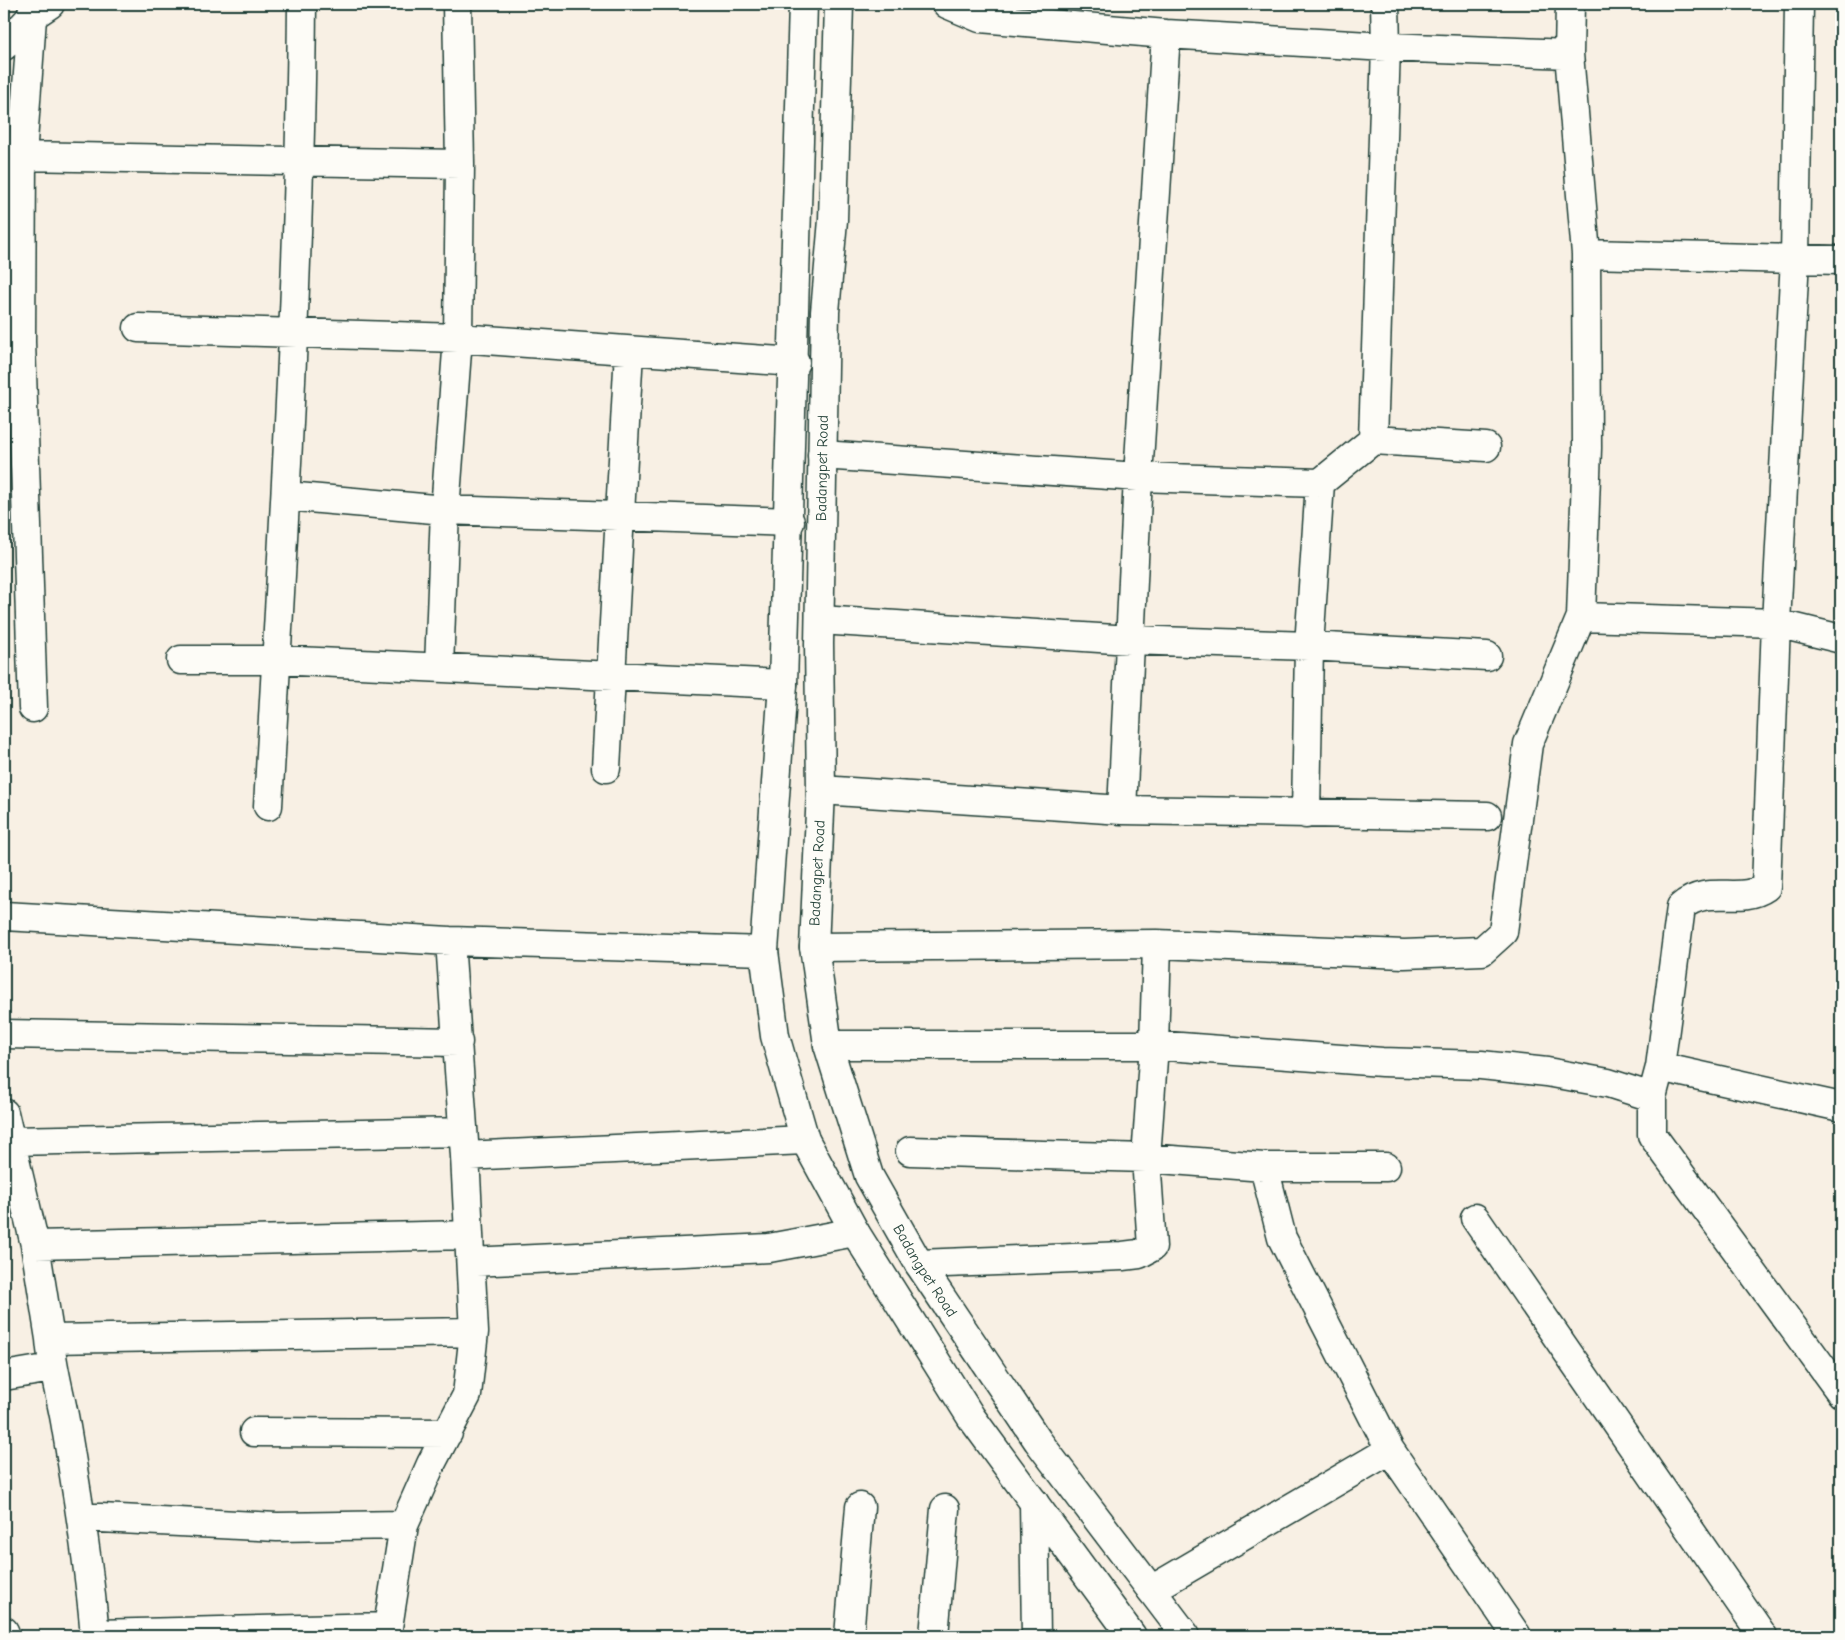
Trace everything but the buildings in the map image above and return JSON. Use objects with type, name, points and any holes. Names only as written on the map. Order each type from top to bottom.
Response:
[{"type":"street","points":[[268,806],[294,334],[301,161],[302,4]]},
{"type":"street","points":[[440,667],[445,510],[458,338],[460,164],[457,4]]},
{"type":"street","name":"Badangpet Road","points":[[803,4],[790,522],[783,684],[764,951],[775,1036],[805,1140],[855,1232],[971,1417],[1132,1636]]},
{"type":"street","name":"Badangpet Road","points":[[839,4],[833,220],[825,312],[820,620],[821,790],[814,947],[828,1046],[868,1176],[919,1264],[1038,1441],[1186,1636]]},
{"type":"street","points":[[947,4],[980,18],[1166,34],[1386,47],[1569,54]]},
{"type":"street","points":[[1373,440],[1386,47],[1385,4]]},
{"type":"street","points":[[814,947],[1157,944],[1404,954],[1482,951],[1503,932],[1528,744],[1581,617],[1587,448],[1586,254],[1569,54],[1570,4]]},
{"type":"street","points":[[1799,4],[1795,258],[1776,623],[1766,887],[1751,894],[1708,894],[1691,898],[1681,908],[1660,1067],[1652,1097],[1652,1135],[1841,1394]]},
{"type":"street","points":[[4,46],[38,8]]},
{"type":"street","points":[[33,708],[21,342],[22,156],[38,8]]},
{"type":"street","points":[[1122,810],[1138,477],[1166,34]]},
{"type":"street","points":[[22,156],[460,164]]},
{"type":"street","points":[[1586,254],[1841,260]]},
{"type":"street","points":[[138,328],[458,338],[794,362]]},
{"type":"street","points":[[606,768],[629,351]]},
{"type":"street","points":[[822,455],[1138,477],[1320,483],[1373,440],[1486,447]]},
{"type":"street","points":[[1306,814],[1310,646],[1320,483]]},
{"type":"street","points":[[286,496],[445,510],[620,518],[790,522]]},
{"type":"street","points":[[1581,617],[1776,623],[1841,639]]},
{"type":"street","points":[[820,620],[1130,640],[1310,646],[1487,656]]},
{"type":"street","points":[[181,660],[276,660],[783,684]]},
{"type":"street","points":[[821,790],[1122,810],[1487,816]]},
{"type":"street","points":[[4,916],[450,941],[764,951]]},
{"type":"street","points":[[4,1113],[35,1244],[50,1339],[52,1368],[61,1398],[81,1517],[95,1635],[388,1626],[404,1526],[431,1464],[467,1395],[474,1332],[458,1042],[450,941]]},
{"type":"street","points":[[919,1264],[1123,1256],[1139,1254],[1152,1247],[1146,1158],[1154,1046],[1157,944]]},
{"type":"street","points":[[4,1034],[458,1042]]},
{"type":"street","points":[[828,1046],[1154,1046],[1382,1062],[1481,1065],[1547,1072],[1599,1082],[1652,1097]]},
{"type":"street","points":[[1660,1067],[1841,1107]]},
{"type":"street","points":[[10,1141],[464,1144],[805,1140]]},
{"type":"street","points":[[910,1151],[1146,1158],[1264,1167],[1386,1167]]},
{"type":"street","points":[[1264,1167],[1282,1238],[1390,1450],[1517,1636]]},
{"type":"street","points":[[1475,1218],[1764,1636]]},
{"type":"street","points":[[471,1262],[768,1248],[855,1232]]},
{"type":"street","points":[[35,1244],[468,1235]]},
{"type":"street","points":[[50,1339],[474,1332]]},
{"type":"street","points":[[4,1376],[52,1368]]},
{"type":"street","points":[[254,1432],[448,1433]]},
{"type":"street","points":[[1152,1590],[1390,1450]]},
{"type":"street","points":[[1034,1502],[1036,1636]]},
{"type":"street","points":[[849,1636],[860,1507]]},
{"type":"street","points":[[934,1636],[946,1510]]},
{"type":"street","points":[[81,1517],[277,1527],[404,1526]]},
{"type":"street","points":[[4,1631],[6,1636]]}]
